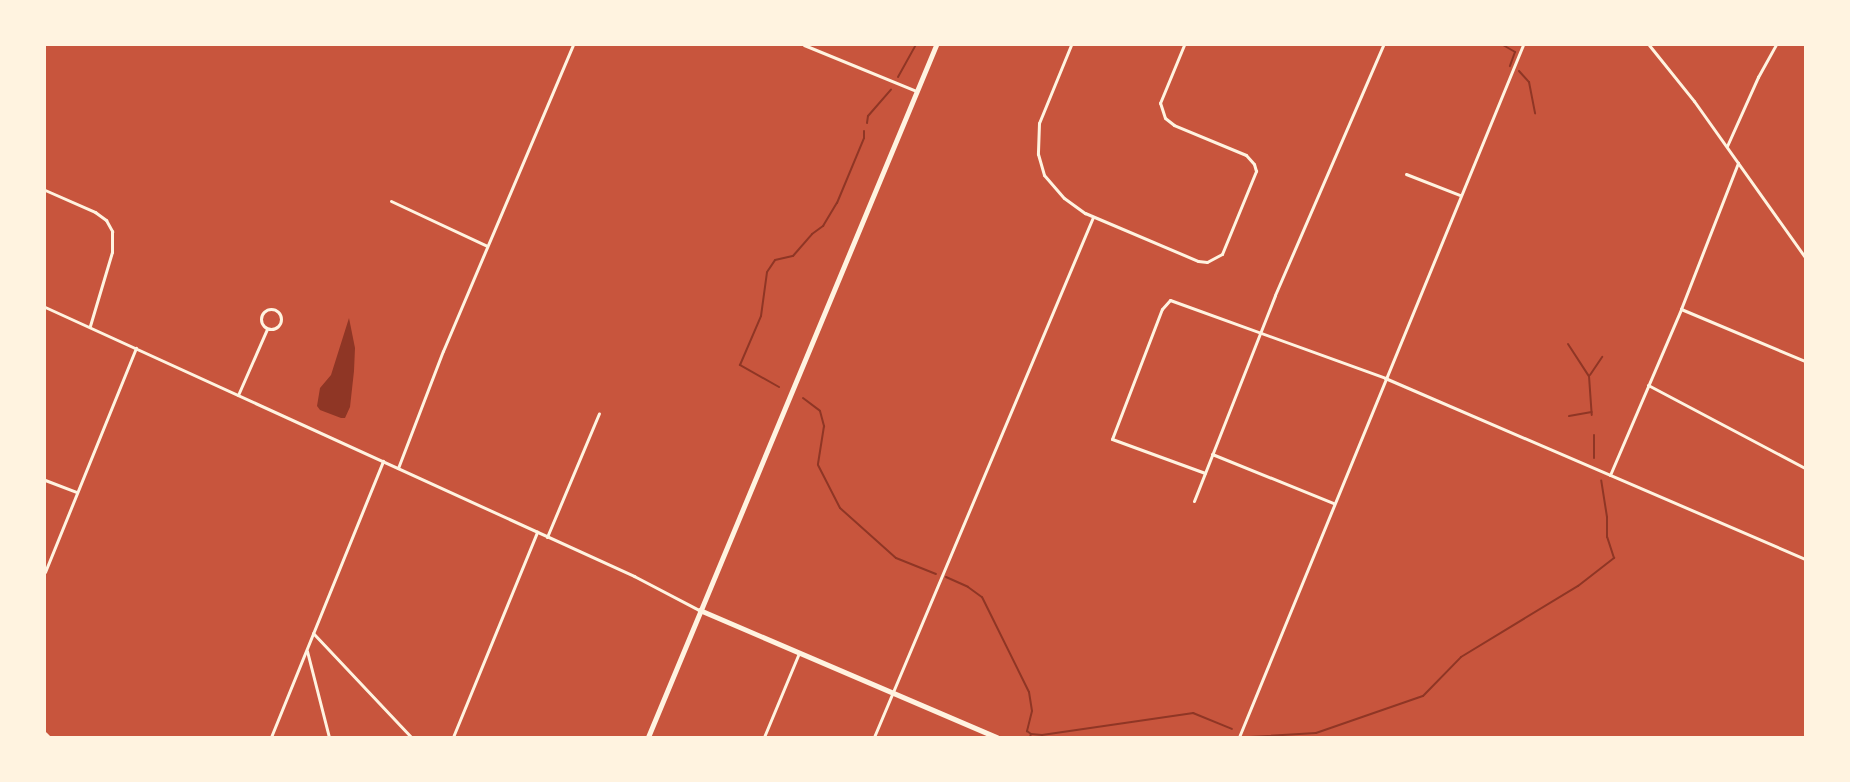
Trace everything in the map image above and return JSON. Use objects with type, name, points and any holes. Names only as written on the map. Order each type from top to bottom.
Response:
[{"type":"main road","points":[[648,737],[936,45]]},
{"type":"street","points":[[398,468],[487,246],[573,45]]},
{"type":"street","points":[[804,45],[916,91]]},
{"type":"street","points":[[1071,45],[1040,117],[1038,154],[1044,175],[1057,192],[1071,204],[1093,217],[1198,261],[1211,261],[1222,254],[1255,175],[1255,167],[1246,155],[1174,125],[1165,118],[1160,103],[1184,45]]},
{"type":"street","points":[[1194,501],[1261,331],[1383,45]]},
{"type":"street","points":[[1239,737],[1523,45]]},
{"type":"street","points":[[1648,45],[1695,101],[1805,257]]},
{"type":"street","points":[[1727,146],[1758,77],[1776,45]]},
{"type":"street","points":[[1610,475],[1681,309],[1738,163]]},
{"type":"street","points":[[1406,174],[1460,195]]},
{"type":"street","points":[[45,190],[101,215],[112,231],[112,252],[90,326]]},
{"type":"street","points":[[391,201],[487,246]]},
{"type":"street","points":[[874,737],[1093,217]]},
{"type":"street","points":[[1205,473],[1112,439],[1162,309],[1170,300],[1261,331],[1385,378],[1805,559]]},
{"type":"street","points":[[45,307],[643,580],[700,610],[997,737]]},
{"type":"street","points":[[1681,309],[1805,361]]},
{"type":"street","points":[[268,310],[276,310],[281,316],[280,324],[273,329],[267,329],[262,322],[262,315],[268,310]]},
{"type":"street","points":[[238,395],[267,329]]},
{"type":"street","points":[[45,572],[136,348]]},
{"type":"street","points":[[1648,385],[1805,468]]},
{"type":"street","points":[[547,537],[599,413]]},
{"type":"street","points":[[1212,454],[1334,503]]},
{"type":"street","points":[[271,737],[383,461]]},
{"type":"street","points":[[45,480],[77,493]]},
{"type":"street","points":[[453,737],[537,532]]},
{"type":"street","points":[[313,633],[411,737]]},
{"type":"street","points":[[306,650],[329,737]]},
{"type":"street","points":[[764,737],[799,653]]},
{"type":"street","points":[[45,733],[49,737]]},
{"type":"shaded area","points":[[349,318],[355,348],[354,371],[350,407],[345,418],[341,418],[320,410],[317,406],[320,388],[331,375]]},
{"type":"waterway","points":[[898,77],[916,45]]},
{"type":"waterway","points":[[1503,45],[1515,52],[1510,66]]},
{"type":"waterway","points":[[1519,71],[1529,82],[1535,113]]},
{"type":"waterway","points":[[867,123],[868,116],[891,90]]},
{"type":"waterway","points":[[779,387],[740,365],[761,316],[767,272],[775,260],[793,256],[812,234],[823,226],[837,203],[864,138],[864,131]]},
{"type":"waterway","points":[[1568,344],[1589,376],[1592,415]]},
{"type":"waterway","points":[[1590,375],[1602,357]]},
{"type":"waterway","points":[[803,398],[820,411],[824,426],[818,465],[840,508],[896,558],[936,574]]},
{"type":"waterway","points":[[1569,416],[1592,412]]},
{"type":"waterway","points":[[1594,435],[1594,458]]},
{"type":"waterway","points":[[1249,737],[1316,733],[1423,696],[1461,657],[1578,586],[1614,558],[1607,537],[1607,517],[1601,480]]},
{"type":"waterway","points":[[946,577],[968,587],[982,597],[1029,692],[1032,711],[1027,731],[1031,734]]},
{"type":"waterway","points":[[1030,737],[1031,734],[1042,735],[1193,713],[1232,729]]}]
